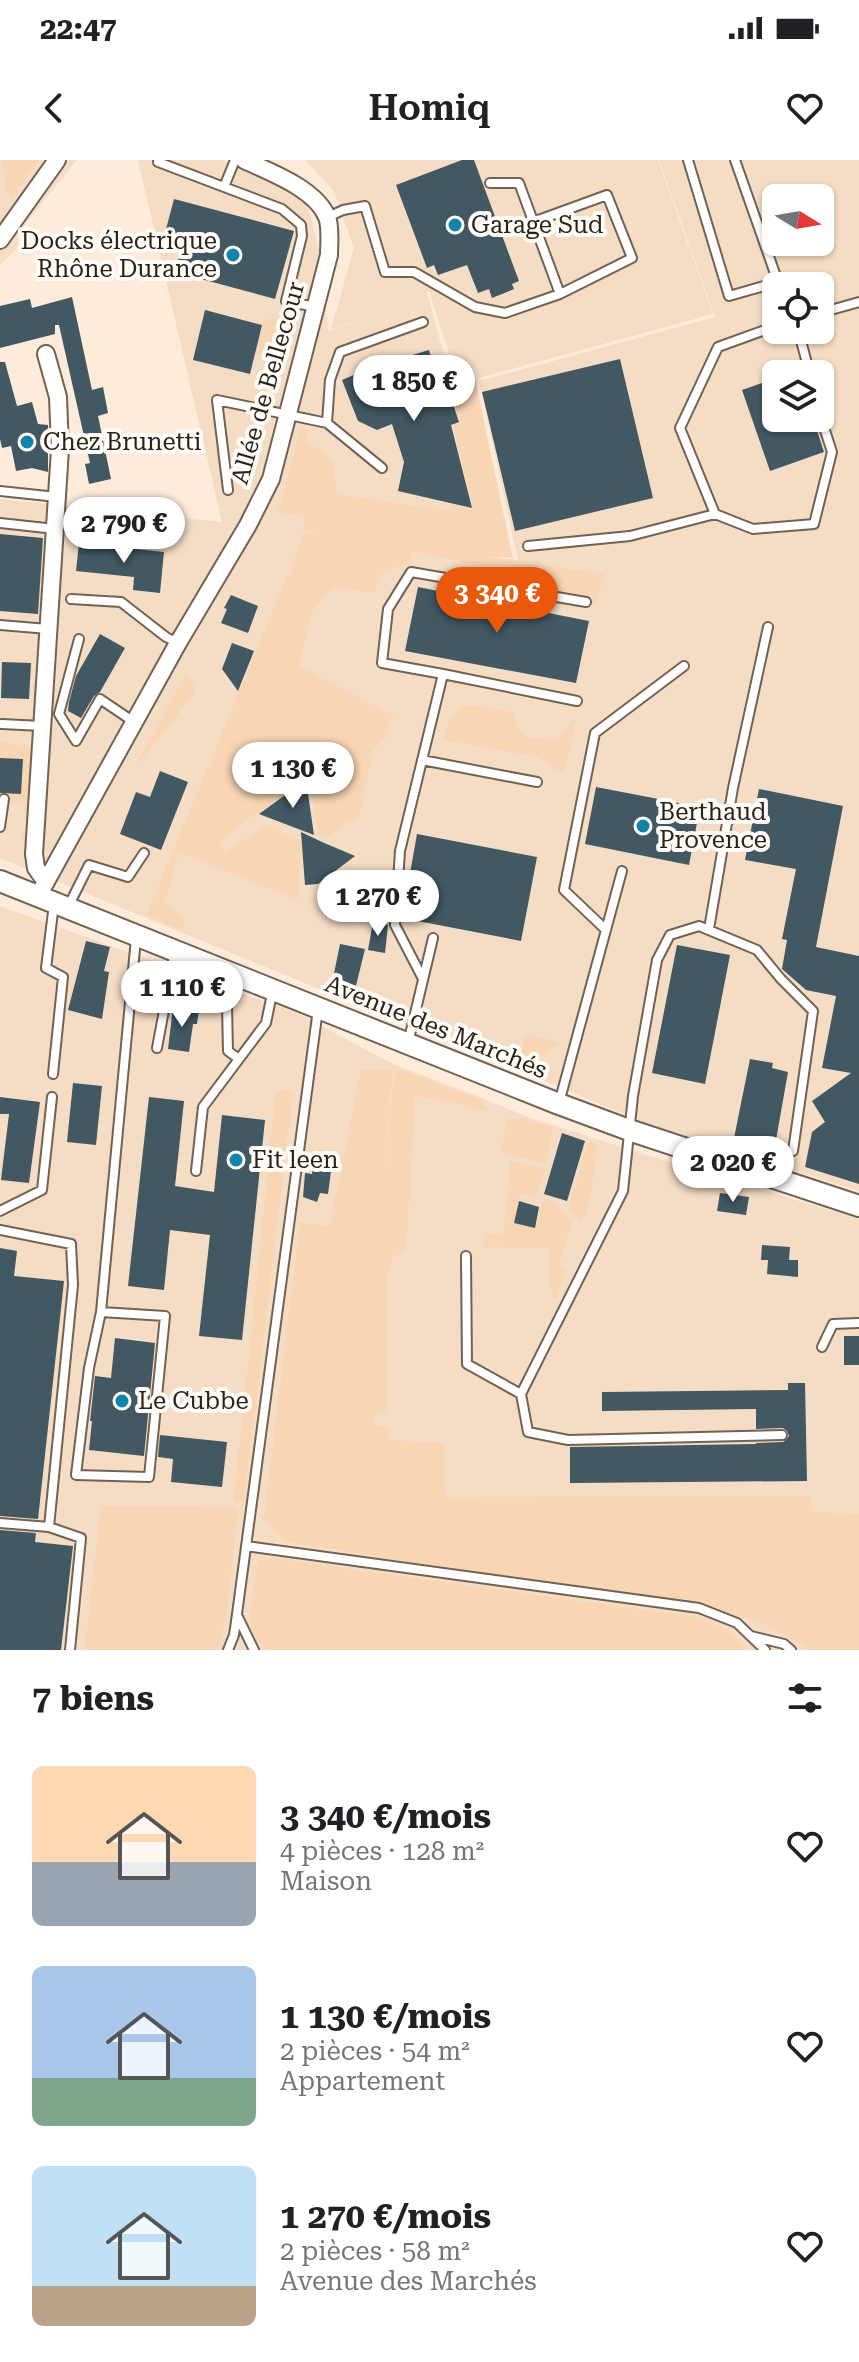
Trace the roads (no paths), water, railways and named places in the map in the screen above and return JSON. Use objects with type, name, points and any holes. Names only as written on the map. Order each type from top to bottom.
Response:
[{"type":"street","points":[[0,240],[57,160]]},
{"type":"street","points":[[244,160],[313,197],[328,217]]},
{"type":"street","name":"Allée de Bellecour","points":[[52,897],[134,722],[237,545],[271,479],[329,255],[328,217]]},
{"type":"street","points":[[46,354],[58,397],[60,449],[34,854],[36,868],[52,897]]},
{"type":"street","name":"Avenue des Marchés","points":[[0,881],[52,897],[136,936],[559,1104],[859,1206]]},
{"type":"lane","points":[[224,187],[235,160]]},
{"type":"lane","points":[[688,160],[729,296],[778,282],[735,160]]},
{"type":"lane","points":[[158,162],[282,209],[301,225],[302,236],[286,301],[316,307]]},
{"type":"lane","points":[[490,183],[519,183],[560,294]]},
{"type":"lane","points":[[328,217],[343,210],[365,206],[385,272],[414,272],[475,307],[505,313],[560,294],[632,258],[607,195],[533,222]]},
{"type":"lane","points":[[834,309],[859,302]]},
{"type":"lane","points":[[327,423],[330,380],[340,352],[423,322]]},
{"type":"lane","points":[[715,514],[680,428],[718,347],[762,331]]},
{"type":"lane","points":[[228,490],[217,400],[327,423],[382,468]]},
{"type":"lane","points":[[528,546],[630,536],[715,514],[753,529],[814,524],[832,452],[826,432]]},
{"type":"lane","points":[[0,491],[57,497]]},
{"type":"lane","points":[[0,523],[55,529]]},
{"type":"lane","points":[[577,701],[382,663],[388,609],[411,572],[586,602]]},
{"type":"lane","points":[[71,599],[121,602],[178,643]]},
{"type":"lane","points":[[0,625],[49,629]]},
{"type":"lane","points":[[709,929],[733,788],[768,627]]},
{"type":"lane","points":[[79,639],[59,714],[76,741],[100,699],[134,722]]},
{"type":"lane","points":[[606,930],[564,890],[595,733],[684,666]]},
{"type":"lane","points":[[423,979],[395,925],[400,851],[443,674]]},
{"type":"lane","points":[[2,724],[42,726]]},
{"type":"lane","points":[[422,760],[537,782]]},
{"type":"lane","points":[[0,827],[4,799]]},
{"type":"lane","points":[[53,1074],[63,977],[46,968],[52,897],[89,865],[128,877],[144,853]]},
{"type":"lane","points":[[559,1104],[622,871]]},
{"type":"lane","points":[[782,1435],[568,1440],[528,1432],[521,1394],[623,1191],[629,1130],[657,960],[670,935],[699,926],[757,950],[813,1011],[793,1151]]},
{"type":"lane","points":[[101,1312],[165,1316],[149,1477],[76,1475],[89,1368],[101,1312],[136,936]]},
{"type":"lane","points":[[408,1044],[433,938]]},
{"type":"lane","points":[[157,1048],[175,951]]},
{"type":"lane","points":[[196,1171],[203,1107],[266,1023],[273,989]]},
{"type":"lane","points":[[227,1006],[228,1051],[239,1059]]},
{"type":"lane","points":[[228,1650],[237,1614],[318,1008]]},
{"type":"lane","points":[[0,1211],[42,1190],[52,1097]]},
{"type":"lane","points":[[0,1230],[71,1244],[73,1285],[49,1527]]},
{"type":"lane","points":[[466,1256],[467,1364],[521,1394]]},
{"type":"lane","points":[[822,1347],[833,1324],[859,1323]]},
{"type":"lane","points":[[0,1523],[49,1527],[81,1538],[70,1650]]},
{"type":"lane","points":[[246,1546],[699,1608],[737,1623],[765,1650]]},
{"type":"lane","points":[[237,1614],[254,1650]]},
{"type":"lane","points":[[751,1636],[784,1644],[791,1650]]},
{"type":"place","name":"Garage Sud","points":[[455,225]]},
{"type":"place","name":"Docks électrique Rhône Durance","points":[[233,255]]},
{"type":"place","name":"Chez Brunetti","points":[[27,442]]},
{"type":"place","name":"Berthaud Provence","points":[[643,826]]},
{"type":"place","name":"Fit leen","points":[[236,1160]]},
{"type":"place","name":"Le Cubbe","points":[[122,1401]]}]
